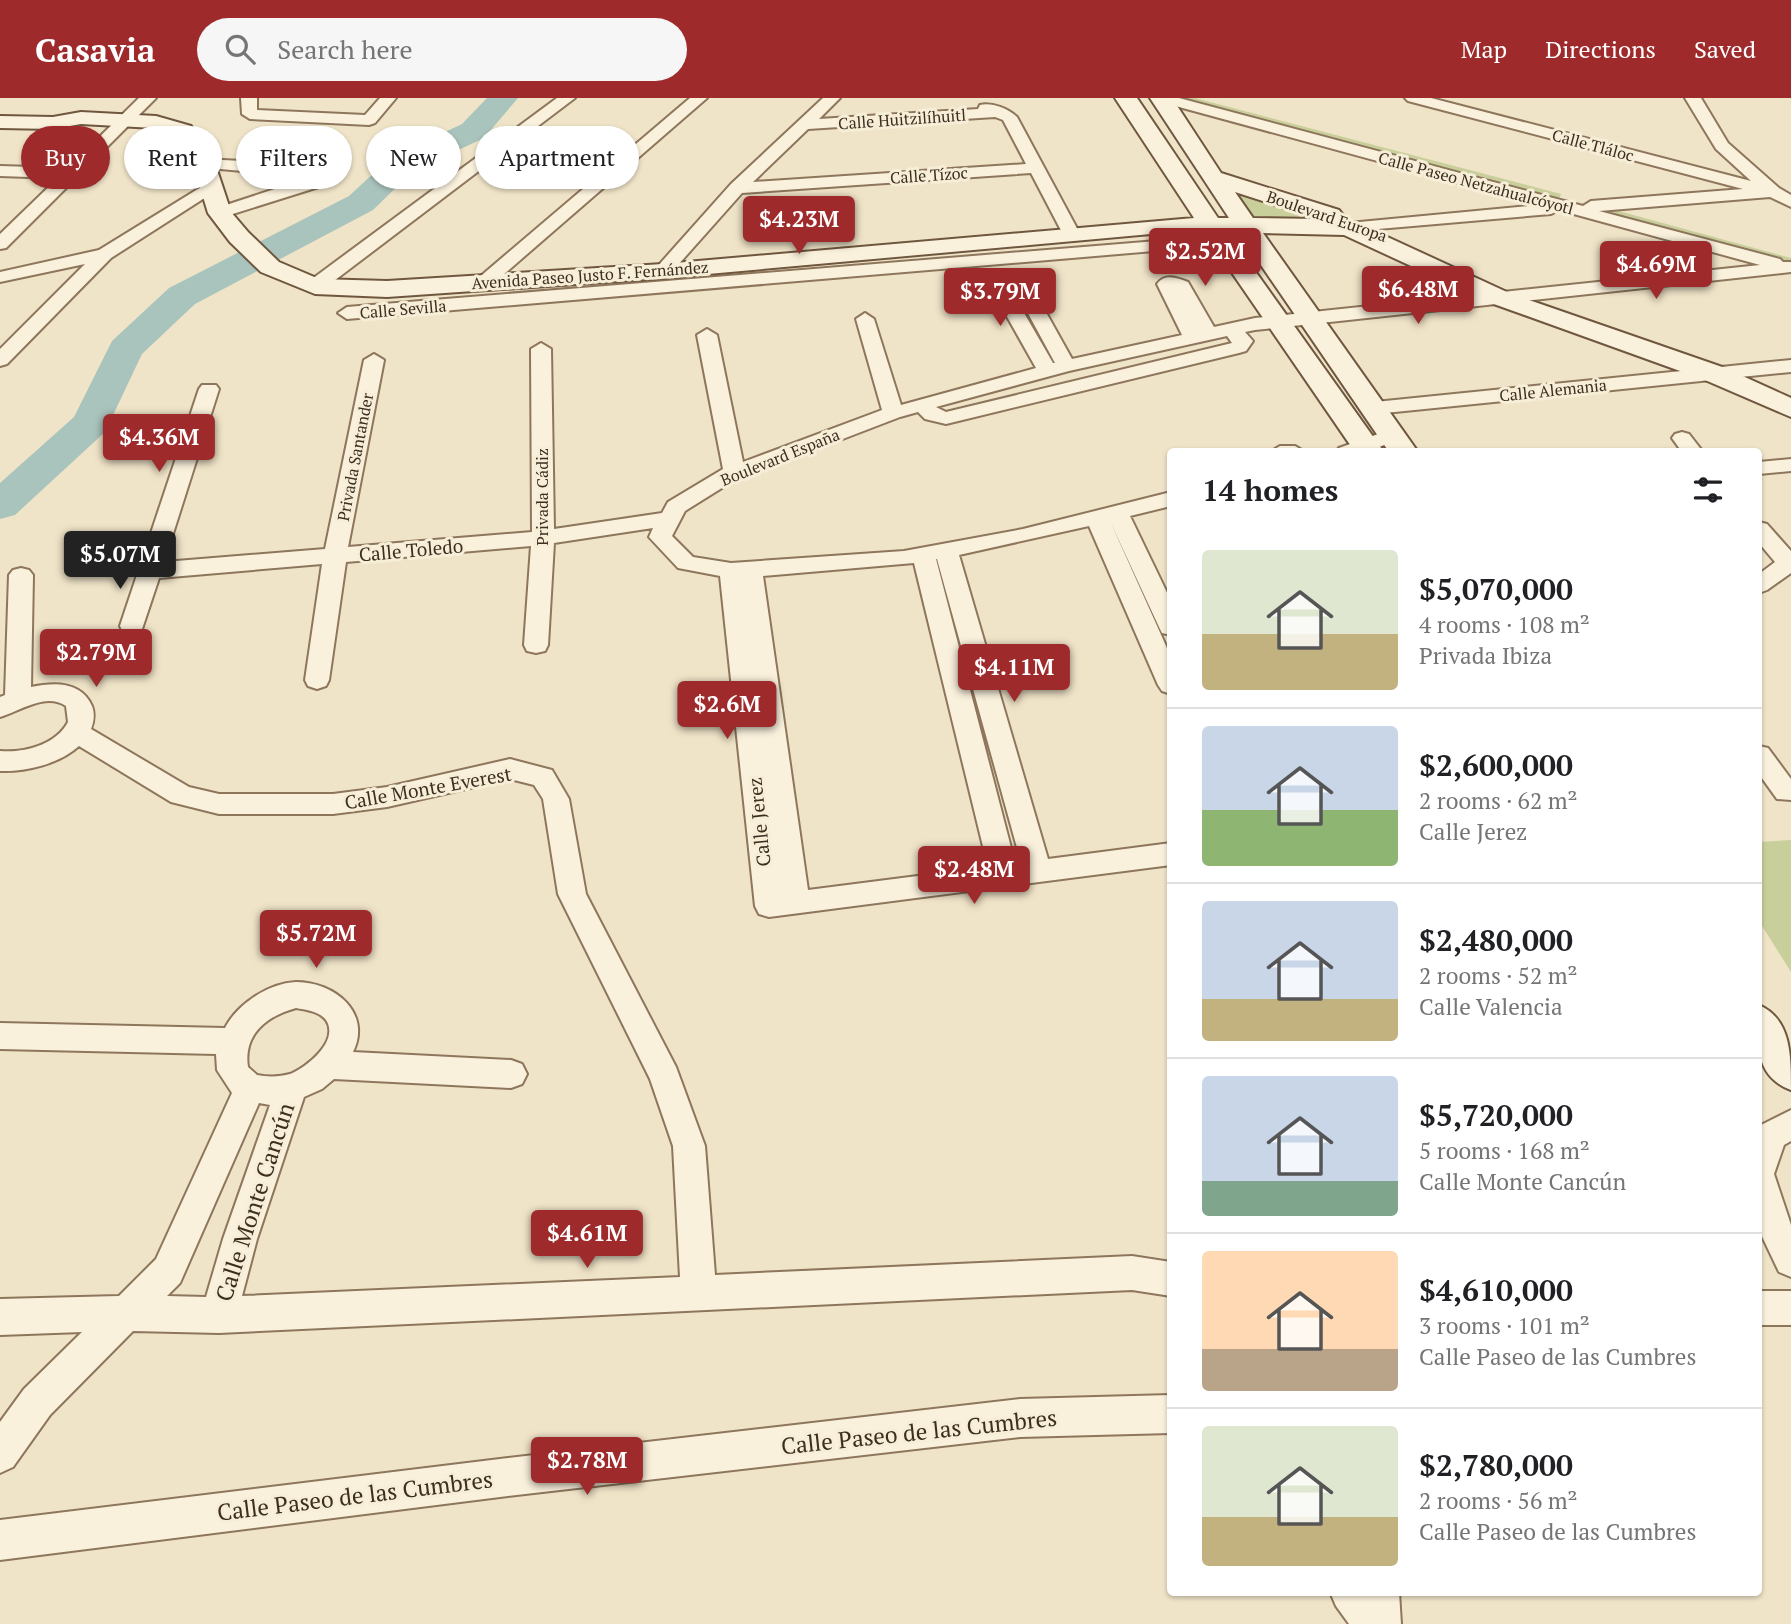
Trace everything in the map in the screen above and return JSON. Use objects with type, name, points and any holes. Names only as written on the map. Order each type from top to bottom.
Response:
[{"type":"street","points":[[110,134],[148,98]]},
{"type":"street","points":[[248,98],[250,114],[369,120],[388,98]]},
{"type":"street","points":[[315,286],[566,98]]},
{"type":"street","points":[[482,284],[699,98]]},
{"type":"street","points":[[663,271],[737,188],[832,98]]},
{"type":"street","points":[[949,98],[1009,117],[1071,234]]},
{"type":"street","points":[[1126,98],[1193,200],[1279,321],[1360,448]]},
{"type":"street","points":[[1161,98],[1213,178],[1398,443],[1367,448]]},
{"type":"street","name":"Calle Paseo Netzahualcóyotl","points":[[1161,98],[1567,208],[1790,262]]},
{"type":"street","name":"Calle Paseo Netzahualcóyotl","points":[[1213,98],[1231,100],[1617,205],[1790,262]]},
{"type":"street","name":"Calle Tláloc","points":[[1413,98],[1773,192]]},
{"type":"street","points":[[1693,98],[1722,146],[1773,192],[1791,202]]},
{"type":"street","points":[[0,107],[66,110],[81,118]]},
{"type":"street","name":"Calle Huitzilíhuitl","points":[[803,125],[1000,112]]},
{"type":"street","points":[[0,122],[53,123],[81,118],[156,122],[168,126]]},
{"type":"street","points":[[212,189],[220,214],[319,181],[320,175],[313,170],[222,165]]},
{"type":"street","name":"Calle Tízoc","points":[[737,188],[1037,168]]},
{"type":"street","points":[[0,171],[21,172]]},
{"type":"street","name":"Boulevard Europa","points":[[1213,178],[1358,227],[1509,297],[1791,397]]},
{"type":"street","points":[[0,244],[54,189]]},
{"type":"street","points":[[4,351],[105,254],[206,189]]},
{"type":"street","points":[[1358,227],[1773,192]]},
{"type":"street","points":[[1172,225],[1190,214],[1193,200]]},
{"type":"street","name":"Avenida Paseo Justo F. Fernández","points":[[220,214],[270,267],[315,286],[391,299],[482,284],[663,271],[1172,225],[1216,233],[1251,232]]},
{"type":"street","name":"Boulevard Europa","points":[[1251,232],[1358,227]]},
{"type":"street","name":"Calle Sevilla","points":[[347,313],[391,299],[1216,233]]},
{"type":"street","points":[[0,277],[105,254]]},
{"type":"street","name":"Boulevard España","points":[[670,519],[677,507],[734,472],[893,413],[1210,332],[1312,317],[1509,297],[1790,262]]},
{"type":"street","points":[[865,318],[893,413]]},
{"type":"street","points":[[922,404],[932,415],[946,418],[1240,347],[1242,341],[1210,332]]},
{"type":"street","points":[[707,335],[734,472]]},
{"type":"street","name":"Privada Cádiz","points":[[536,645],[543,538],[541,349]]},
{"type":"street","name":"Privada Santander","points":[[317,680],[335,557],[374,360]]},
{"type":"street","name":"Calle Alemania","points":[[1375,408],[1791,366]]},
{"type":"street","name":"Boulevard Europa","points":[[1723,373],[1791,409]]},
{"type":"street","points":[[132,626],[209,389]]},
{"type":"street","points":[[1762,468],[1791,465]]},
{"type":"street","points":[[1023,536],[1016,523],[1023,518],[1167,481]]},
{"type":"street","points":[[670,519],[660,537],[686,563],[740,570],[934,552],[1023,536],[1167,500]]},
{"type":"street","points":[[1108,515],[1138,612],[1167,676]]},
{"type":"street","points":[[1108,515],[1167,618]]},
{"type":"street","name":"Calle Toledo","points":[[150,571],[543,538],[670,519]]},
{"type":"street","points":[[1762,532],[1790,563],[1762,583]]},
{"type":"street","points":[[934,552],[970,634],[1035,864]]},
{"type":"street","points":[[934,552],[943,635],[1004,869],[1167,839]]},
{"type":"street","name":"Calle Jerez","points":[[740,570],[781,896],[1004,869]]},
{"type":"street","points":[[1,765],[36,758],[66,742],[76,732],[81,720],[82,709],[66,695],[51,692],[9,704],[21,575]]},
{"type":"street","points":[[1138,612],[1167,618]]},
{"type":"street","points":[[943,635],[970,634]]},
{"type":"street","name":"Calle Monte Everest","points":[[76,732],[181,796],[219,804],[333,804],[387,797],[510,769],[543,776],[556,799],[572,894],[665,1077],[689,1146],[699,1294]]},
{"type":"street","points":[[970,736],[998,733]]},
{"type":"street","points":[[1762,759],[1786,792]]},
{"type":"street","points":[[1035,864],[1167,854]]},
{"type":"street","points":[[296,995],[316,996],[331,1003],[342,1015],[345,1031],[341,1048],[330,1065],[319,1075],[291,1089],[262,1091],[238,1079],[232,1068],[232,1041],[242,1025],[257,1010],[276,1000],[296,995]]},
{"type":"street","points":[[1762,1028],[1791,1071]]},
{"type":"street","points":[[0,1036],[232,1041]]},
{"type":"street","points":[[330,1065],[511,1074]]},
{"type":"street","name":"Calle Monte Cancún","points":[[0,1454],[37,1402],[168,1271],[250,1087]]},
{"type":"street","name":"Calle Monte Cancún","points":[[219,1315],[240,1239],[291,1089]]},
{"type":"street","points":[[1762,1161],[1771,1135],[1791,1125]]},
{"type":"street","points":[[1762,1191],[1776,1249]]},
{"type":"street","points":[[0,1318],[125,1313],[219,1315],[1119,1273],[1167,1279]]},
{"type":"street","points":[[1762,1308],[1791,1308]]},
{"type":"street","name":"Calle Paseo de las Cumbres","points":[[0,1540],[508,1476],[1020,1418],[1167,1415]]},
{"type":"street","points":[[1353,1596],[1374,1624]]},
{"type":"street","points":[[1379,1596],[1381,1624]]},
{"type":"green space","points":[[1176,98],[1195,98],[1561,194],[1559,200]]},
{"type":"green space","points":[[1239,189],[1319,219],[1265,222],[1254,218],[1234,192]]},
{"type":"green space","points":[[1604,207],[1791,258],[1791,264],[1602,212]]},
{"type":"green space","points":[[1791,840],[1791,972],[1762,926],[1762,842]]},
{"type":"waterway","points":[[0,506],[91,423],[125,349],[182,296],[361,203],[401,165],[473,131],[503,98]]}]
